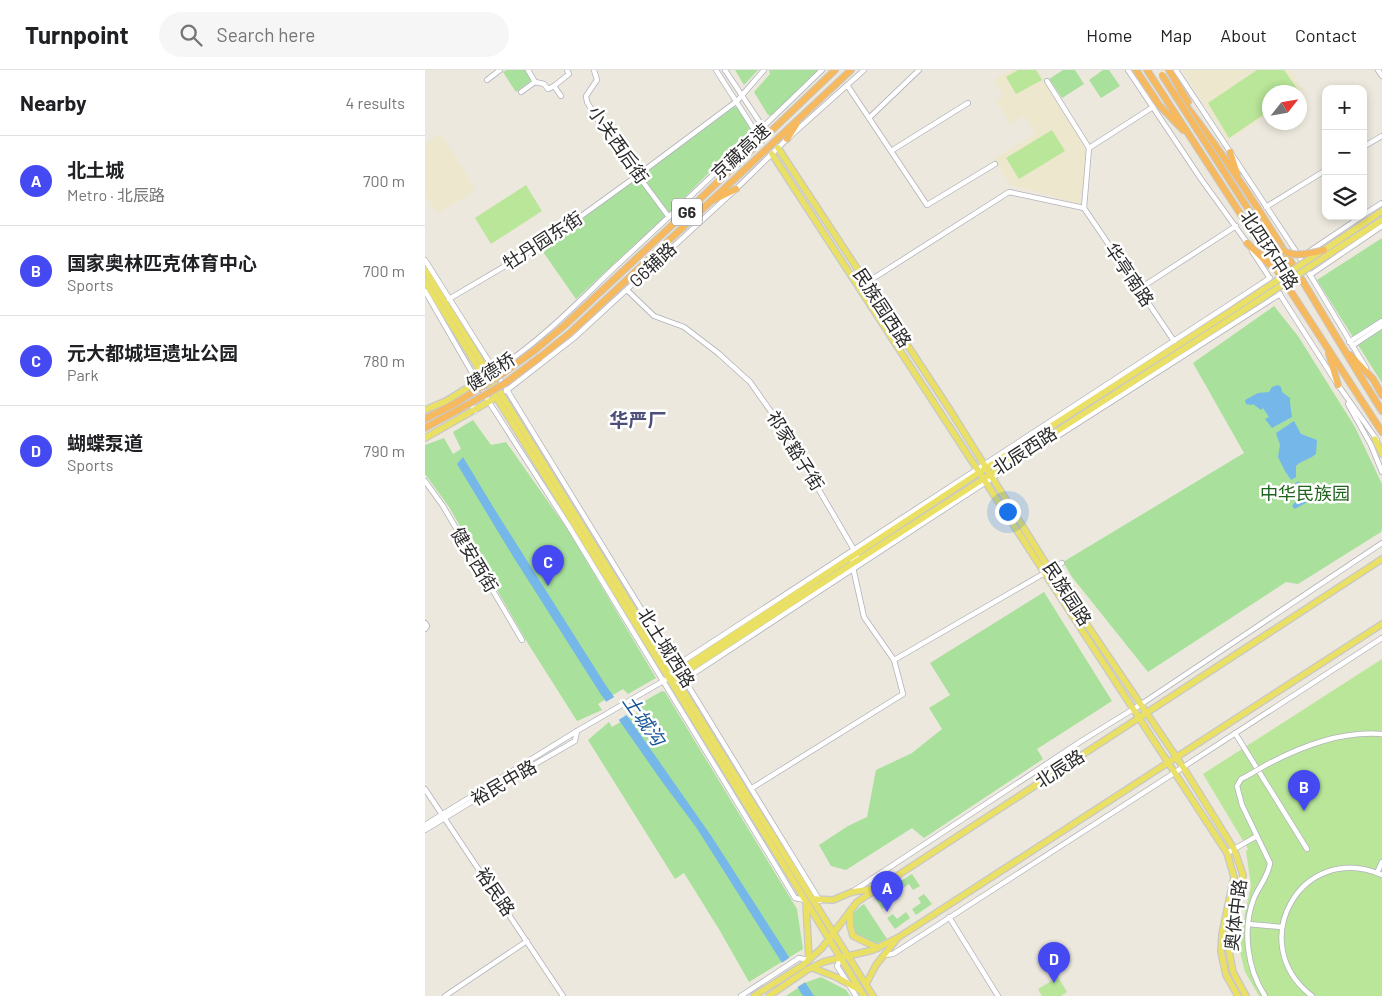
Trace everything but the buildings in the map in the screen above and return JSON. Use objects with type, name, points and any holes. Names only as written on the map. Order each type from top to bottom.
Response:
[{"type":"highway","name":"京藏高速","points":[[535,350],[565,325],[664,233],[835,70]]},
{"type":"highway","name":"京藏高速","points":[[540,357],[571,332],[852,70]]},
{"type":"highway","points":[[1136,70],[1159,105],[1194,142]]},
{"type":"highway","name":"北四环中路","points":[[1147,70],[1382,432]]},
{"type":"highway","points":[[1169,70],[1200,123]]},
{"type":"highway","points":[[1160,72],[1266,237],[1283,252],[1292,255],[1326,253]]},
{"type":"highway","name":"北四环中路","points":[[1160,72],[1200,123],[1274,232],[1340,345],[1382,411]]},
{"type":"highway","points":[[787,139],[801,116]]},
{"type":"highway","points":[[1231,152],[1239,180]]},
{"type":"highway","points":[[708,203],[736,189]]},
{"type":"highway","points":[[1247,243],[1278,273]]},
{"type":"highway","points":[[1340,345],[1373,379],[1382,396]]},
{"type":"highway","points":[[1328,348],[1338,385]]},
{"type":"highway","name":"健德桥","points":[[425,419],[454,404],[502,374],[535,350]]},
{"type":"highway","name":"健德桥","points":[[425,428],[504,384],[540,357]]},
{"type":"main road","name":"民族园西路","points":[[778,148],[988,471]]},
{"type":"main road","name":"民族园西路","points":[[772,154],[982,475]]},
{"type":"main road","name":"北辰西路","points":[[1326,253],[1382,211]]},
{"type":"main road","name":"北辰西路","points":[[675,676],[853,566],[1107,388],[1382,220]]},
{"type":"main road","points":[[425,270],[440,301],[486,377]]},
{"type":"main road","points":[[425,281],[440,301]]},
{"type":"main road","name":"北辰西路","points":[[988,471],[1116,393],[1239,309]]},
{"type":"main road","points":[[1133,368],[1144,367]]},
{"type":"main road","points":[[1139,378],[1151,376]]},
{"type":"main road","name":"G6辅路","points":[[425,410],[486,377]]},
{"type":"main road","name":"北土城西路","points":[[486,377],[675,676],[873,996]]},
{"type":"main road","points":[[1108,404],[1116,393]]},
{"type":"main road","name":"G6辅路","points":[[425,438],[475,411],[498,396]]},
{"type":"main road","points":[[1027,437],[1040,434]]},
{"type":"main road","points":[[1375,438],[1382,454]]},
{"type":"main road","name":"民族园路","points":[[988,471],[1050,570],[1176,758]]},
{"type":"main road","name":"北辰西路","points":[[675,676],[726,637],[856,552],[982,475]]},
{"type":"main road","name":"民族园路","points":[[982,475],[1169,763]]},
{"type":"main road","name":"北辰路","points":[[769,996],[808,966],[857,902],[1382,559]]},
{"type":"main road","name":"北辰路","points":[[754,996],[783,973],[878,948],[898,938],[1382,624]]},
{"type":"main road","name":"北土城西路","points":[[675,676],[805,901],[864,996]]},
{"type":"main road","name":"奥体中路","points":[[1176,758],[1234,848],[1243,875],[1231,931],[1229,951],[1233,972],[1246,996]]},
{"type":"main road","name":"奥体中路","points":[[1169,763],[1227,853],[1234,877],[1222,934],[1221,952],[1226,975],[1238,996]]},
{"type":"main road","points":[[813,899],[833,900],[852,892],[876,889]]},
{"type":"main road","points":[[805,901],[808,966],[860,990]]},
{"type":"main road","points":[[850,911],[850,925],[853,936],[878,948]]},
{"type":"main road","points":[[866,984],[876,965],[898,938]]},
{"type":"street","points":[[487,80],[500,70],[504,76]]},
{"type":"street","points":[[528,70],[535,82],[544,84],[548,89],[569,74],[567,70]]},
{"type":"street","name":"小关西后街","points":[[594,70],[597,80],[586,96],[587,102],[602,127],[669,217]]},
{"type":"street","points":[[716,70],[757,134]]},
{"type":"street","points":[[725,70],[763,127]]},
{"type":"street","name":"牡丹园东街","points":[[440,301],[543,244],[737,101],[764,70]]},
{"type":"street","name":"G6辅路","points":[[486,377],[509,362],[559,320],[757,134],[822,70]]},
{"type":"street","name":"G6辅路","points":[[498,396],[574,338],[736,189],[787,139],[864,70]]},
{"type":"street","points":[[869,118],[919,70]]},
{"type":"street","name":"北四环中路","points":[[1128,70],[1201,179],[1236,226],[1338,385],[1382,448]]},
{"type":"street","name":"北四环中路","points":[[1176,70],[1310,275],[1351,344],[1382,391]]},
{"type":"street","points":[[1378,70],[1382,76]]},
{"type":"street","points":[[865,283],[1009,192],[1084,208],[1089,148],[1047,81]]},
{"type":"street","points":[[521,92],[535,82]]},
{"type":"street","points":[[847,85],[927,205],[995,164]]},
{"type":"street","points":[[553,86],[561,96]]},
{"type":"street","points":[[891,150],[968,103]]},
{"type":"street","points":[[1089,148],[1153,107]]},
{"type":"street","points":[[1367,145],[1382,136]]},
{"type":"street","points":[[1266,207],[1322,172]]},
{"type":"street","points":[[1367,213],[1382,203]]},
{"type":"street","name":"华亭南路","points":[[1084,208],[1174,341]]},
{"type":"street","points":[[1299,258],[1357,220]]},
{"type":"street","points":[[1139,290],[1236,226]]},
{"type":"street","points":[[1310,275],[1382,226]]},
{"type":"street","points":[[425,260],[440,301],[477,382]]},
{"type":"street","name":"北辰西路","points":[[988,471],[1027,437],[1107,388],[1133,368],[1270,278]]},
{"type":"street","name":"祁家豁子街","points":[[627,290],[654,316],[684,327],[718,353],[749,382],[785,430],[856,552]]},
{"type":"street","points":[[1252,290],[1262,305]]},
{"type":"street","points":[[425,292],[440,301],[495,371]]},
{"type":"street","name":"北辰西路","points":[[982,475],[1108,404],[1280,294]]},
{"type":"street","points":[[425,303],[440,301]]},
{"type":"street","points":[[1351,344],[1382,321]]},
{"type":"street","points":[[1351,344],[1382,326]]},
{"type":"street","points":[[509,362],[524,378]]},
{"type":"street","name":"北土城西路","points":[[495,371],[675,676]]},
{"type":"street","name":"北土城西路","points":[[477,382],[568,525],[752,788],[821,900]]},
{"type":"street","points":[[1338,385],[1371,445],[1382,472]]},
{"type":"street","points":[[463,390],[475,411]]},
{"type":"street","name":"健安西街","points":[[425,481],[443,506],[521,640]]},
{"type":"street","name":"北辰路","points":[[852,892],[1083,740],[1140,705],[1382,543]]},
{"type":"street","points":[[752,788],[903,694],[895,660],[864,617],[853,566],[856,552]]},
{"type":"street","points":[[895,660],[1062,563]]},
{"type":"street","points":[[425,623],[427,626],[425,629]]},
{"type":"street","points":[[885,954],[893,954],[1382,638]]},
{"type":"street","name":"北辰西路","points":[[628,702],[675,676]]},
{"type":"street","name":"裕民中路","points":[[425,830],[443,816],[577,731],[628,702]]},
{"type":"street","name":"裕民中路","points":[[425,825],[575,741],[577,731]]},
{"type":"street","points":[[1235,733],[1307,850]]},
{"type":"street","points":[[1265,996],[1251,968],[1248,924],[1254,898],[1269,871],[1270,863],[1242,805],[1237,786],[1241,779],[1293,751],[1345,735],[1382,734]]},
{"type":"street","name":"裕民路","points":[[425,789],[563,996]]},
{"type":"street","points":[[1227,853],[1257,836]]},
{"type":"street","points":[[1312,996],[1295,980],[1287,966],[1281,943],[1282,927],[1287,911],[1295,896],[1313,879],[1328,872],[1344,868],[1361,868],[1379,874],[1382,862]]},
{"type":"street","points":[[818,907],[821,900]]},
{"type":"street","points":[[949,917],[998,996]]},
{"type":"street","points":[[1248,924],[1282,927]]},
{"type":"street","points":[[445,996],[527,941]]},
{"type":"street","points":[[783,973],[799,958],[808,966]]},
{"type":"street","points":[[841,958],[837,966],[856,996]]},
{"type":"street","name":"北辰路","points":[[741,996],[783,973]]},
{"type":"shaded area","points":[[1010,70],[1039,70],[1086,148],[1081,204],[1010,185],[994,159],[1035,134],[1024,116],[1011,125],[996,100],[1003,96],[994,80]]},
{"type":"shaded area","points":[[1182,70],[1291,70],[1301,85],[1262,85],[1262,118],[1228,141]]},
{"type":"shaded area","points":[[441,134],[476,190],[437,214],[425,194],[425,144]]},
{"type":"green space","points":[[507,70],[525,70],[532,80],[516,92],[503,72]]},
{"type":"green space","points":[[735,70],[758,70],[744,85]]},
{"type":"green space","points":[[769,70],[818,70],[772,116],[768,115],[754,92],[770,74]]},
{"type":"green space","points":[[1018,70],[1036,70],[1042,80],[1016,94],[1006,77]]},
{"type":"green space","points":[[1063,70],[1075,70],[1084,84],[1062,98],[1049,79]]},
{"type":"green space","points":[[1103,70],[1109,70],[1120,86],[1101,98],[1089,80]]},
{"type":"green space","points":[[1257,70],[1284,70],[1295,85],[1262,85],[1262,116],[1229,138],[1208,103]]},
{"type":"green space","points":[[734,107],[737,107],[751,130],[675,207],[576,299],[541,249]]},
{"type":"green space","points":[[1052,130],[1065,151],[1019,179],[1006,158]]},
{"type":"green space","points":[[526,185],[542,211],[491,244],[475,218]]},
{"type":"green space","points":[[1382,238],[1382,383],[1317,280]]},
{"type":"green space","name":"中华民族园","points":[[1274,306],[1298,336],[1355,427],[1382,484],[1381,532],[1298,584],[1286,582],[1148,672],[1072,577],[1063,562],[1244,453],[1193,363]]},
{"type":"green space","points":[[473,420],[491,445],[506,442],[568,530],[656,678],[628,694],[623,689],[598,704],[602,710],[577,721],[527,642],[449,507],[425,474],[425,445],[444,438],[453,454],[461,449],[453,432]]},
{"type":"green space","points":[[1044,592],[1112,701],[1037,749],[1043,759],[924,838],[912,828],[846,870],[831,866],[819,845],[848,826],[867,817],[876,770],[912,753],[942,729],[929,708],[950,695],[930,663]]},
{"type":"green space","points":[[1382,659],[1382,996],[1259,996],[1245,972],[1240,952],[1251,886],[1246,851],[1248,849],[1203,774]]},
{"type":"green space","points":[[662,691],[665,692],[797,909],[803,949],[749,982],[684,873],[675,879],[588,740],[609,722],[612,727],[638,712],[636,706]]},
{"type":"green space","points":[[912,874],[920,886],[913,890],[909,884],[900,890],[896,884]]},
{"type":"green space","points":[[891,888],[895,894],[885,900],[888,905],[882,909],[875,898]]},
{"type":"green space","points":[[924,894],[932,904],[916,915],[912,909],[921,903],[918,898]]},
{"type":"green space","points":[[864,904],[887,939],[872,944],[857,939],[852,920],[855,912]]},
{"type":"green space","points":[[906,912],[910,918],[895,929],[887,918],[893,914],[897,919]]},
{"type":"green space","points":[[821,977],[846,990],[850,996],[786,996],[807,982]]},
{"type":"green space","points":[[1058,977],[1067,992],[1061,996],[1042,996],[1038,989]]},
{"type":"water","points":[[1278,385],[1281,387],[1282,392],[1290,398],[1292,417],[1272,428],[1265,419],[1269,417],[1263,408],[1261,410],[1253,404],[1246,404],[1245,400],[1258,393],[1269,392],[1272,387]]},
{"type":"water","points":[[1294,421],[1301,434],[1317,440],[1316,454],[1296,466],[1296,477],[1291,480],[1278,457],[1280,445],[1276,433]]},
{"type":"water","points":[[463,457],[605,684],[712,837],[814,996],[803,996],[696,827],[600,693],[457,464]]},
{"type":"water","points":[[1298,481],[1305,488],[1310,488],[1312,493],[1309,501],[1295,509],[1292,506],[1298,495],[1295,484]]},
{"type":"pier","points":[[616,696],[628,714],[617,721],[604,703]]},
{"type":"pier","points":[[792,956],[807,981],[796,988],[780,964]]},
{"type":"place","name":"元大都城垣遗址公园","points":[[548,586]]},
{"type":"place","name":"国家奥林匹克体育中心","points":[[1304,811]]},
{"type":"place","name":"北土城","points":[[887,912]]},
{"type":"place","name":"蝴蝶泵道","points":[[1054,983]]},
{"type":"district","name":"华严厂","points":[[638,420]]},
{"type":"water label","name":"土城沟","points":[[644,720]]}]
